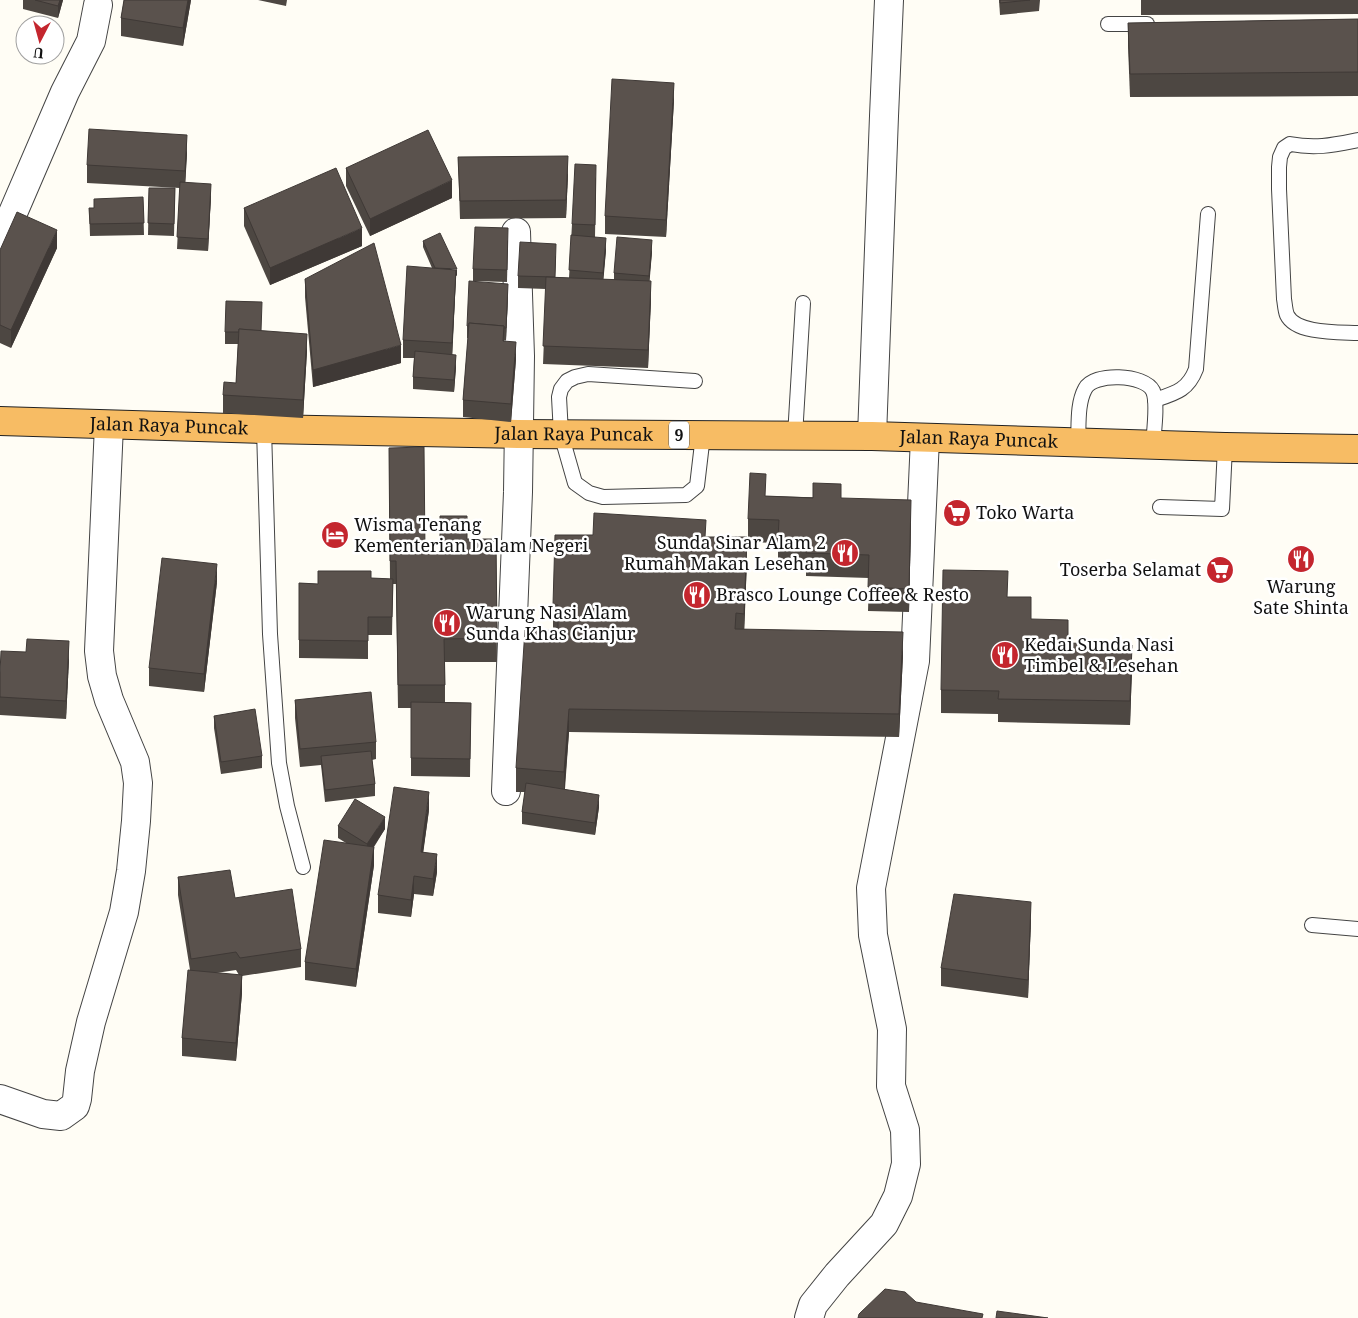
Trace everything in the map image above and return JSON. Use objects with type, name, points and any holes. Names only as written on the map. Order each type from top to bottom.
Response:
[{"type":"highway","name":"Jalan Raya Puncak","points":[[0,421],[518,434],[872,436],[1225,447],[1358,449]]},
{"type":"street","points":[[872,436],[890,0]]},
{"type":"street","points":[[0,243],[65,92],[91,41],[98,5]]},
{"type":"street","points":[[506,791],[518,492],[520,356],[516,232]]},
{"type":"street","points":[[0,1099],[43,1114],[61,1116],[74,1106],[77,1099],[80,1071],[91,1022],[124,912],[136,820],[138,783],[135,762],[109,700],[102,676],[99,651],[109,425]]},
{"type":"street","points":[[809,1318],[814,1305],[831,1282],[884,1224],[898,1196],[906,1164],[905,1130],[891,1086],[892,1029],[874,935],[871,888],[915,661],[925,438]]},
{"type":"lane","points":[[1108,24],[1156,24]]},
{"type":"lane","points":[[1358,140],[1324,147],[1302,147],[1290,144],[1284,148],[1280,157],[1279,189],[1286,314],[1291,321],[1310,330],[1358,333]]},
{"type":"lane","points":[[1155,400],[1177,393],[1186,386],[1196,368],[1208,214]]},
{"type":"lane","points":[[795,436],[803,303]]},
{"type":"lane","points":[[695,381],[588,374],[575,377],[567,381],[561,389],[559,397],[561,434],[575,483],[589,493],[603,497],[686,495],[697,486],[703,435]]},
{"type":"lane","points":[[1078,442],[1081,401],[1085,387],[1091,382],[1102,378],[1123,378],[1139,380],[1148,384],[1153,390],[1155,400],[1153,444]]},
{"type":"lane","points":[[264,429],[270,634],[279,763],[287,806],[303,867]]},
{"type":"lane","points":[[1160,507],[1222,509],[1225,447]]},
{"type":"lane","points":[[1312,925],[1358,928]]},
{"type":"building","points":[[35,0],[60,0],[58,6]]},
{"type":"building","points":[[124,0],[188,0],[183,28],[121,18]]},
{"type":"building","points":[[1000,0],[1030,0],[1000,3]]},
{"type":"building","points":[[1358,19],[1358,72],[1130,74],[1128,23]]},
{"type":"building","points":[[612,79],[674,83],[666,220],[605,216]]},
{"type":"building","points":[[89,129],[187,135],[185,171],[87,165]]},
{"type":"building","points":[[428,130],[452,180],[370,219],[346,168]]},
{"type":"building","points":[[568,156],[566,200],[460,201],[458,157]]},
{"type":"building","points":[[575,164],[596,165],[595,225],[572,224]]},
{"type":"building","points":[[336,168],[362,228],[270,268],[244,208]]},
{"type":"building","points":[[180,182],[211,184],[208,239],[177,237]]},
{"type":"building","points":[[149,188],[175,188],[174,224],[148,223]]},
{"type":"building","points":[[143,197],[144,223],[90,224],[89,208],[94,208],[94,199]]},
{"type":"building","points":[[17,212],[57,230],[11,330],[0,325],[0,250]]},
{"type":"building","points":[[475,227],[508,228],[507,270],[473,269]]},
{"type":"building","points":[[440,233],[457,269],[435,268],[423,241]]},
{"type":"building","points":[[571,235],[606,238],[603,273],[569,270]]},
{"type":"building","points":[[617,237],[652,240],[649,276],[614,273]]},
{"type":"building","points":[[520,242],[556,244],[555,277],[518,276]]},
{"type":"building","points":[[374,243],[401,345],[313,370],[305,279]]},
{"type":"building","points":[[407,266],[456,270],[452,343],[403,340]]},
{"type":"building","points":[[546,277],[651,281],[648,350],[543,346]]},
{"type":"building","points":[[469,281],[508,284],[506,328],[504,326],[469,323],[469,326],[467,326]]},
{"type":"building","points":[[226,301],[262,302],[261,331],[239,329],[239,332],[225,332]]},
{"type":"building","points":[[469,323],[504,326],[503,341],[516,342],[511,404],[463,400]]},
{"type":"building","points":[[239,329],[307,334],[303,400],[223,395],[224,382],[236,383]]},
{"type":"building","points":[[415,351],[456,355],[454,380],[413,377]]},
{"type":"building","name":"Warung Nasi Alam Sunda Khas Cianjur","points":[[424,447],[425,552],[440,552],[440,516],[467,516],[467,539],[496,539],[497,638],[444,639],[445,685],[398,685],[396,561],[390,561],[389,448]]},
{"type":"building","name":"Sunda Sinar Alam 2 Rumah Makan Lesehan","points":[[750,473],[766,474],[765,496],[813,498],[813,483],[841,484],[841,498],[911,500],[909,589],[868,587],[869,555],[806,553],[807,540],[778,539],[779,520],[748,519]]},
{"type":"building","points":[[594,513],[706,520],[705,537],[747,537],[744,614],[736,613],[735,629],[903,632],[899,714],[569,709],[564,772],[516,768],[525,629],[558,631],[558,605],[553,605],[555,535],[593,535]]},
{"type":"building","points":[[162,558],[217,564],[204,674],[149,668]]},
{"type":"building","name":"Kedai Sunda Nasi Timbel & Lesehan","points":[[943,570],[1008,571],[1007,597],[1031,597],[1031,619],[1068,620],[1068,643],[1132,645],[1130,701],[998,699],[999,691],[941,690]]},
{"type":"building","points":[[318,571],[371,571],[371,578],[393,579],[392,617],[368,617],[368,641],[299,640],[299,583],[318,584]]},
{"type":"building","points":[[27,639],[69,641],[66,701],[0,697],[1,651],[26,652]]},
{"type":"building","points":[[371,692],[376,742],[300,749],[295,700]]},
{"type":"building","points":[[411,702],[471,703],[470,759],[411,758]]},
{"type":"building","points":[[255,709],[262,756],[221,762],[214,716]]},
{"type":"building","points":[[371,751],[375,784],[325,790],[321,756]]},
{"type":"building","points":[[526,783],[599,795],[595,823],[522,812]]},
{"type":"building","points":[[394,787],[429,792],[421,852],[437,854],[433,879],[414,876],[411,900],[378,895]]},
{"type":"building","points":[[355,799],[385,817],[367,844],[338,826]]},
{"type":"building","points":[[324,840],[374,847],[356,969],[305,962]]},
{"type":"building","points":[[230,870],[235,898],[292,889],[301,949],[240,958],[236,952],[191,959],[178,877]]},
{"type":"building","points":[[954,894],[1031,902],[1028,980],[941,968]]},
{"type":"building","points":[[188,970],[242,975],[236,1043],[182,1038]]},
{"type":"building","points":[[885,1289],[905,1292],[916,1302],[983,1314],[982,1318],[858,1318],[859,1314]]},
{"type":"building","points":[[997,1311],[1048,1318],[996,1318]]},
{"type":"place","name":"Toko Warta","points":[[957,513]]},
{"type":"place","name":"Wisma Tenang Kementerian Dalam Negeri","points":[[335,535]]},
{"type":"place","name":"Sunda Sinar Alam 2 Rumah Makan Lesehan","points":[[845,553]]},
{"type":"place","name":"Warung Sate Shinta","points":[[1301,559]]},
{"type":"place","name":"Toserba Selamat","points":[[1220,570]]},
{"type":"place","name":"Brasco Lounge Coffee & Resto","points":[[697,595]]},
{"type":"place","name":"Warung Nasi Alam Sunda Khas Cianjur","points":[[447,623]]},
{"type":"place","name":"Kedai Sunda Nasi Timbel & Lesehan","points":[[1005,655]]}]
